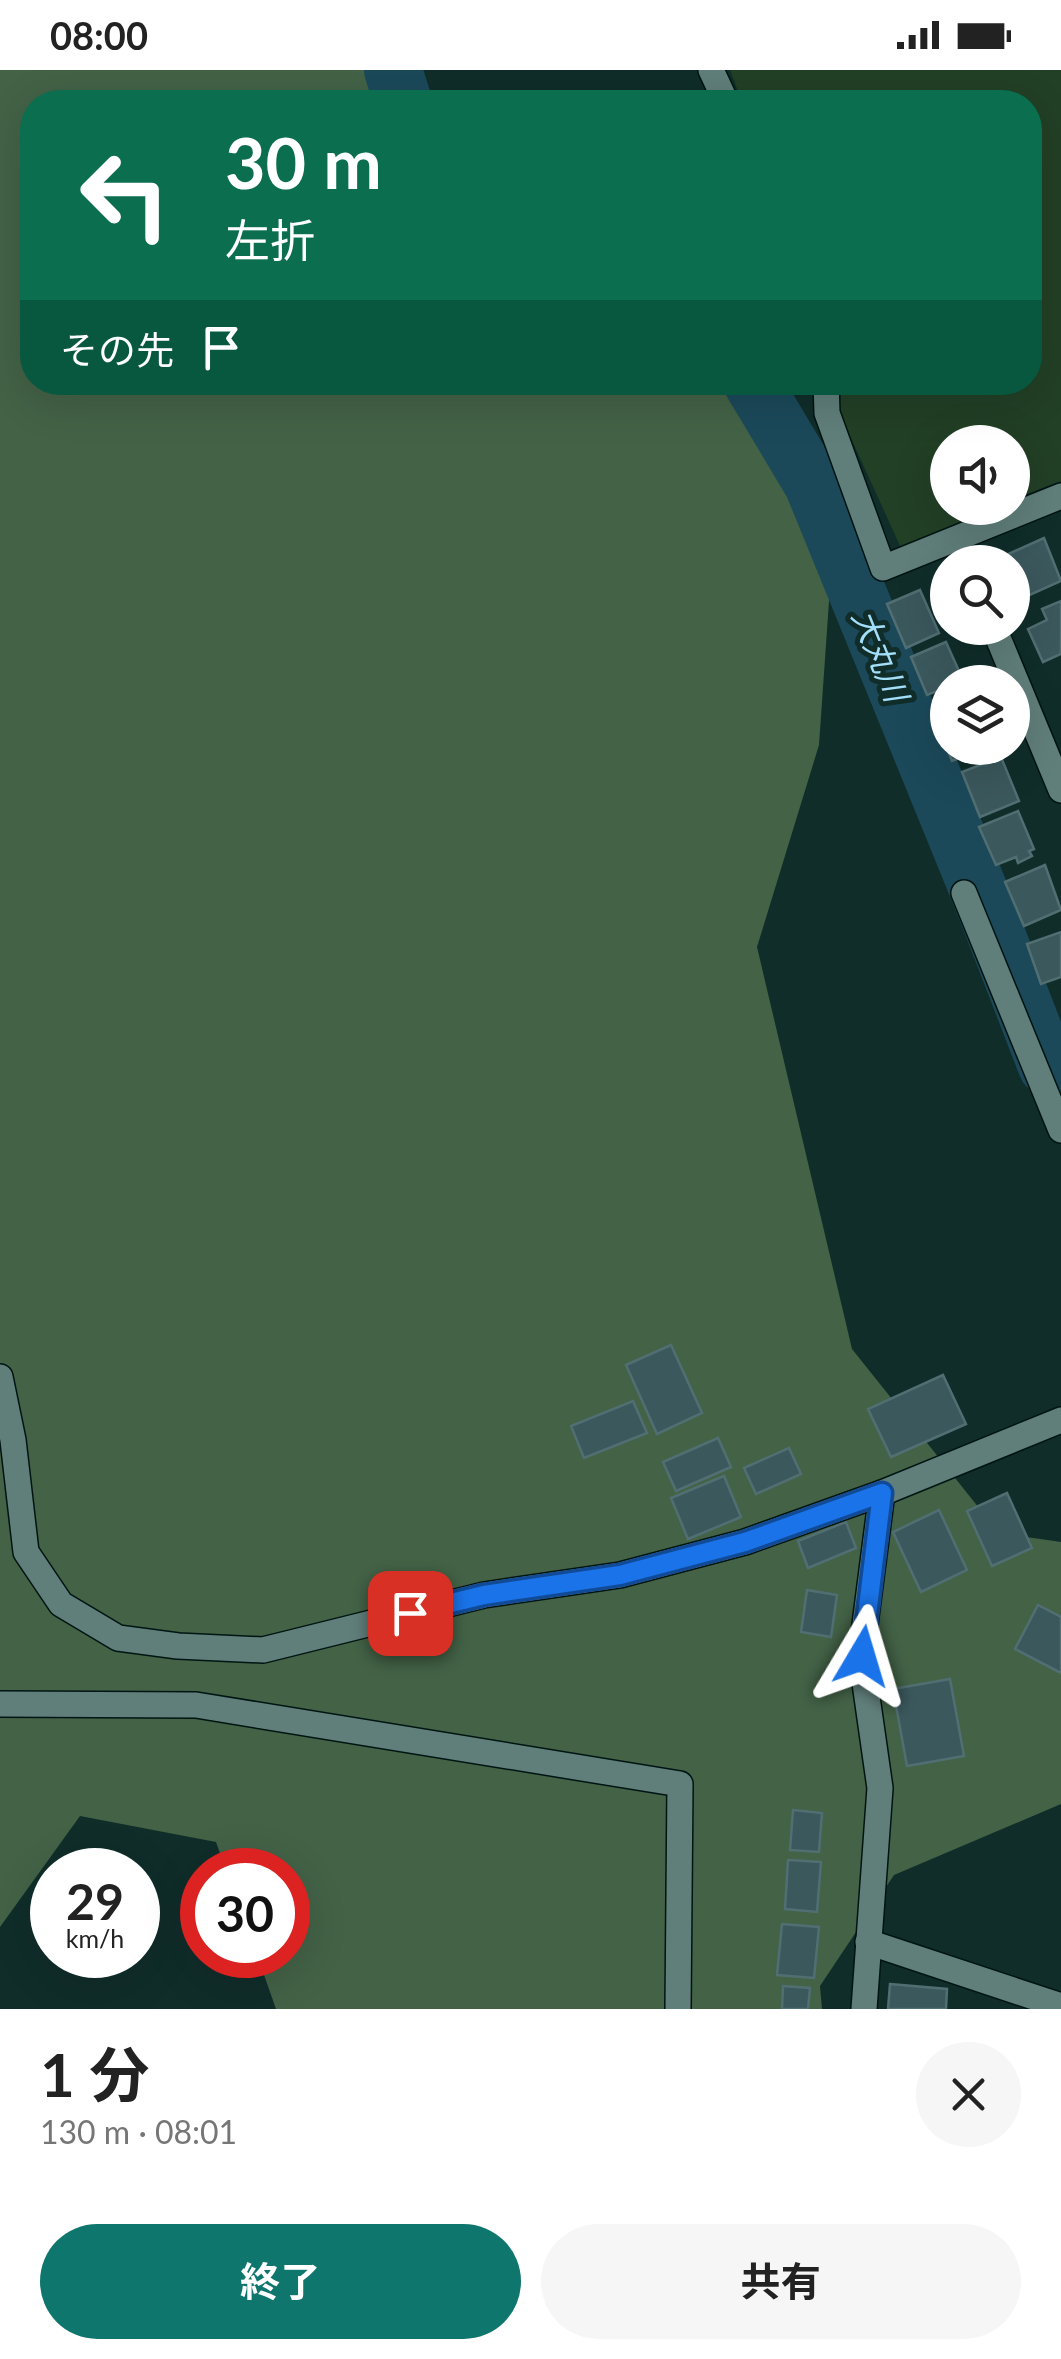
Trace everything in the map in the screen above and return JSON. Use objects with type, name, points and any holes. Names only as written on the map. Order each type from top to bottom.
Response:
[{"type":"street","points":[[826,395],[827,413],[883,568],[1061,496]]},
{"type":"street","points":[[956,538],[959,545]]},
{"type":"street","points":[[1001,645],[1061,790]]},
{"type":"street","points":[[964,894],[1061,1130]]},
{"type":"street","points":[[0,1378],[13,1440],[26,1552],[60,1604],[118,1638],[178,1646],[264,1650],[484,1595],[620,1575],[745,1542],[882,1493],[1061,1420]]},
{"type":"street","points":[[864,2009],[880,1788],[862,1656],[882,1493]]},
{"type":"street","points":[[0,1704],[196,1705],[680,1784],[678,2009]]},
{"type":"street","points":[[868,1942],[1061,2006]]},
{"type":"green space","points":[[0,70],[406,70],[417,90],[20,90],[20,395],[751,395],[839,458],[819,745],[757,947],[852,1349],[999,1533],[1061,1542],[1061,1804],[894,1875],[820,1986],[822,2009],[276,2009],[265,1978],[310,1978],[310,1848],[218,1848],[216,1842],[80,1816],[57,1848],[30,1848],[30,1885],[0,1927]]},
{"type":"green space","points":[[730,70],[1061,70],[1061,481],[1030,493],[1030,425],[930,425],[930,525],[955,525],[901,548],[839,412],[841,395],[1042,395],[1042,90],[738,90]]},
{"type":"building","points":[[1044,538],[1061,581],[1030,595],[1030,545]]},
{"type":"building","points":[[920,590],[930,613],[930,637],[906,648],[887,604]]},
{"type":"building","points":[[1061,601],[1061,654],[1043,662],[1030,633],[1030,628],[1047,620],[1042,609]]},
{"type":"building","points":[[947,645],[956,665],[930,665],[927,695],[911,657]]},
{"type":"building","points":[[980,765],[1004,765],[1019,801],[980,817],[962,772]]},
{"type":"building","points":[[1018,811],[1034,849],[1029,851],[1032,856],[1018,863],[1016,857],[996,865],[979,827]]},
{"type":"building","points":[[1045,865],[1061,910],[1024,926],[1005,882]]},
{"type":"building","points":[[1061,932],[1061,977],[1041,984],[1027,944]]},
{"type":"building","points":[[671,1345],[702,1413],[657,1434],[626,1365]]},
{"type":"building","points":[[943,1375],[966,1424],[891,1457],[868,1409]]},
{"type":"building","points":[[633,1401],[647,1433],[584,1458],[571,1426]]},
{"type":"building","points":[[718,1438],[731,1467],[676,1491],[663,1462]]},
{"type":"building","points":[[789,1448],[801,1474],[756,1494],[744,1468]]},
{"type":"building","points":[[724,1476],[741,1517],[688,1539],[671,1498]]},
{"type":"building","points":[[1007,1493],[1032,1548],[992,1566],[967,1511]]},
{"type":"building","points":[[939,1510],[967,1570],[921,1592],[893,1532]]},
{"type":"building","points":[[846,1522],[856,1548],[808,1568],[798,1541]]},
{"type":"building","points":[[807,1590],[837,1595],[831,1637],[801,1632]]},
{"type":"building","points":[[1038,1605],[1061,1617],[1061,1673],[1015,1649]]},
{"type":"building","points":[[950,1679],[964,1756],[907,1766],[893,1689]]},
{"type":"building","points":[[793,1810],[822,1813],[819,1852],[790,1850]]},
{"type":"building","points":[[788,1860],[821,1862],[817,1912],[785,1909]]},
{"type":"building","points":[[782,1924],[819,1927],[814,1978],[777,1975]]},
{"type":"building","points":[[890,1984],[947,1989],[946,2009],[888,2009]]},
{"type":"building","points":[[783,1986],[810,1988],[808,2009],[782,2009]]},
{"type":"waterway","name":"大丸川","points":[[393,70],[399,90]]},
{"type":"waterway","name":"大丸川","points":[[760,395],[813,484],[1047,1066]]},
{"type":"route","points":[[410,1613],[484,1595],[620,1575],[745,1542],[882,1493],[862,1656]]}]
